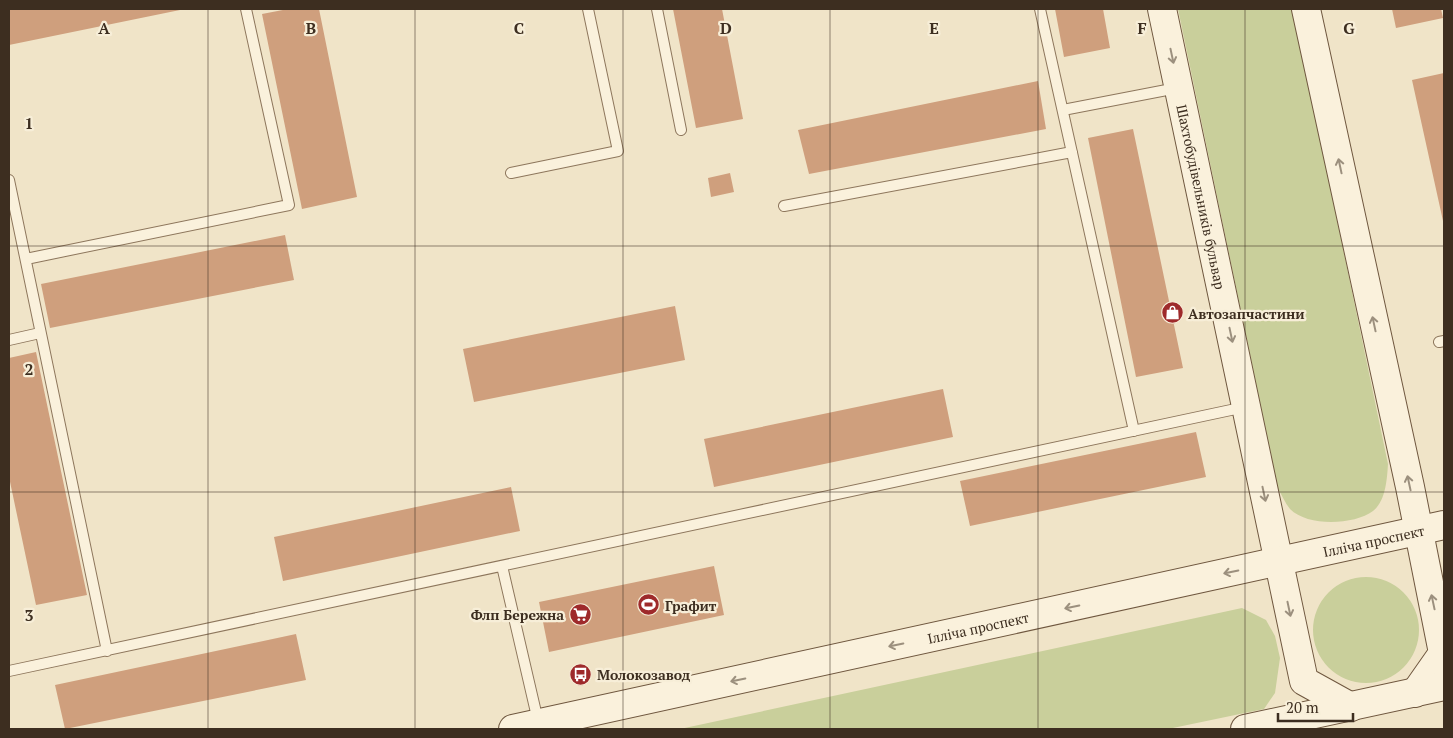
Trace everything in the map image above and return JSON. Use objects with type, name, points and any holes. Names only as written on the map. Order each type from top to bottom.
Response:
[{"type":"main road","name":"Шахтобудівельників бульвар","points":[[1162,9],[1304,680],[1351,707]]},
{"type":"main road","points":[[1306,9],[1443,653],[1415,693]]},
{"type":"main road","name":"Ілліча проспект","points":[[526,726],[1444,525]]},
{"type":"main road","points":[[1245,729],[1444,686]]},
{"type":"lane","points":[[26,259],[289,205],[246,9]]},
{"type":"lane","points":[[511,173],[618,151],[588,9]]},
{"type":"lane","points":[[657,9],[681,130]]},
{"type":"lane","points":[[1040,9],[1134,431]]},
{"type":"lane","points":[[1063,110],[1179,88]]},
{"type":"lane","points":[[784,206],[1072,152]]},
{"type":"lane","points":[[9,180],[107,651]]},
{"type":"lane","points":[[9,340],[40,333]]},
{"type":"lane","points":[[9,671],[1246,407]]},
{"type":"lane","points":[[502,566],[526,726]]},
{"type":"green space","points":[[1178,9],[1293,9],[1388,464],[1385,489],[1381,501],[1373,511],[1365,516],[1331,522],[1308,519],[1290,509],[1278,489]]},
{"type":"green space","points":[[1366,577],[1386,581],[1404,592],[1415,610],[1419,630],[1415,650],[1404,668],[1386,679],[1366,683],[1346,679],[1328,668],[1317,650],[1313,630],[1317,610],[1328,592],[1346,581]]},
{"type":"green space","points":[[1242,608],[1266,620],[1275,636],[1280,658],[1275,693],[1264,709],[1168,729],[680,729]]},
{"type":"building","points":[[9,9],[180,9],[180,10],[9,45]]},
{"type":"building","points":[[288,9],[319,9],[357,197],[302,209],[262,14]]},
{"type":"building","points":[[673,9],[722,9],[743,119],[696,128]]},
{"type":"building","points":[[1055,9],[1103,9],[1110,48],[1064,57]]},
{"type":"building","points":[[1392,9],[1441,9],[1443,18],[1396,28]]},
{"type":"building","points":[[1444,73],[1444,221],[1443,221],[1412,80]]},
{"type":"building","points":[[1038,81],[1046,129],[809,174],[798,130]]},
{"type":"building","points":[[1133,129],[1183,368],[1136,377],[1088,138]]},
{"type":"building","points":[[730,173],[734,192],[711,197],[708,178]]},
{"type":"building","points":[[285,235],[294,280],[50,328],[41,284]]},
{"type":"building","points":[[675,306],[685,360],[474,402],[463,349]]},
{"type":"building","points":[[36,352],[87,595],[36,605],[9,477],[9,358]]},
{"type":"building","points":[[943,389],[953,437],[714,487],[704,439]]},
{"type":"building","points":[[1196,432],[1206,477],[970,526],[960,481]]},
{"type":"building","points":[[511,487],[520,531],[283,581],[274,537]]},
{"type":"building","points":[[714,566],[724,615],[549,652],[539,602]]},
{"type":"building","points":[[296,634],[306,680],[65,729],[55,685]]},
{"type":"place","name":"Автозапчастини","points":[[1172,313]]},
{"type":"place","name":"Графит","points":[[649,605]]},
{"type":"place","name":"Флп Бережна","points":[[580,614]]},
{"type":"place","name":"Молокозавод","points":[[581,674]]}]
